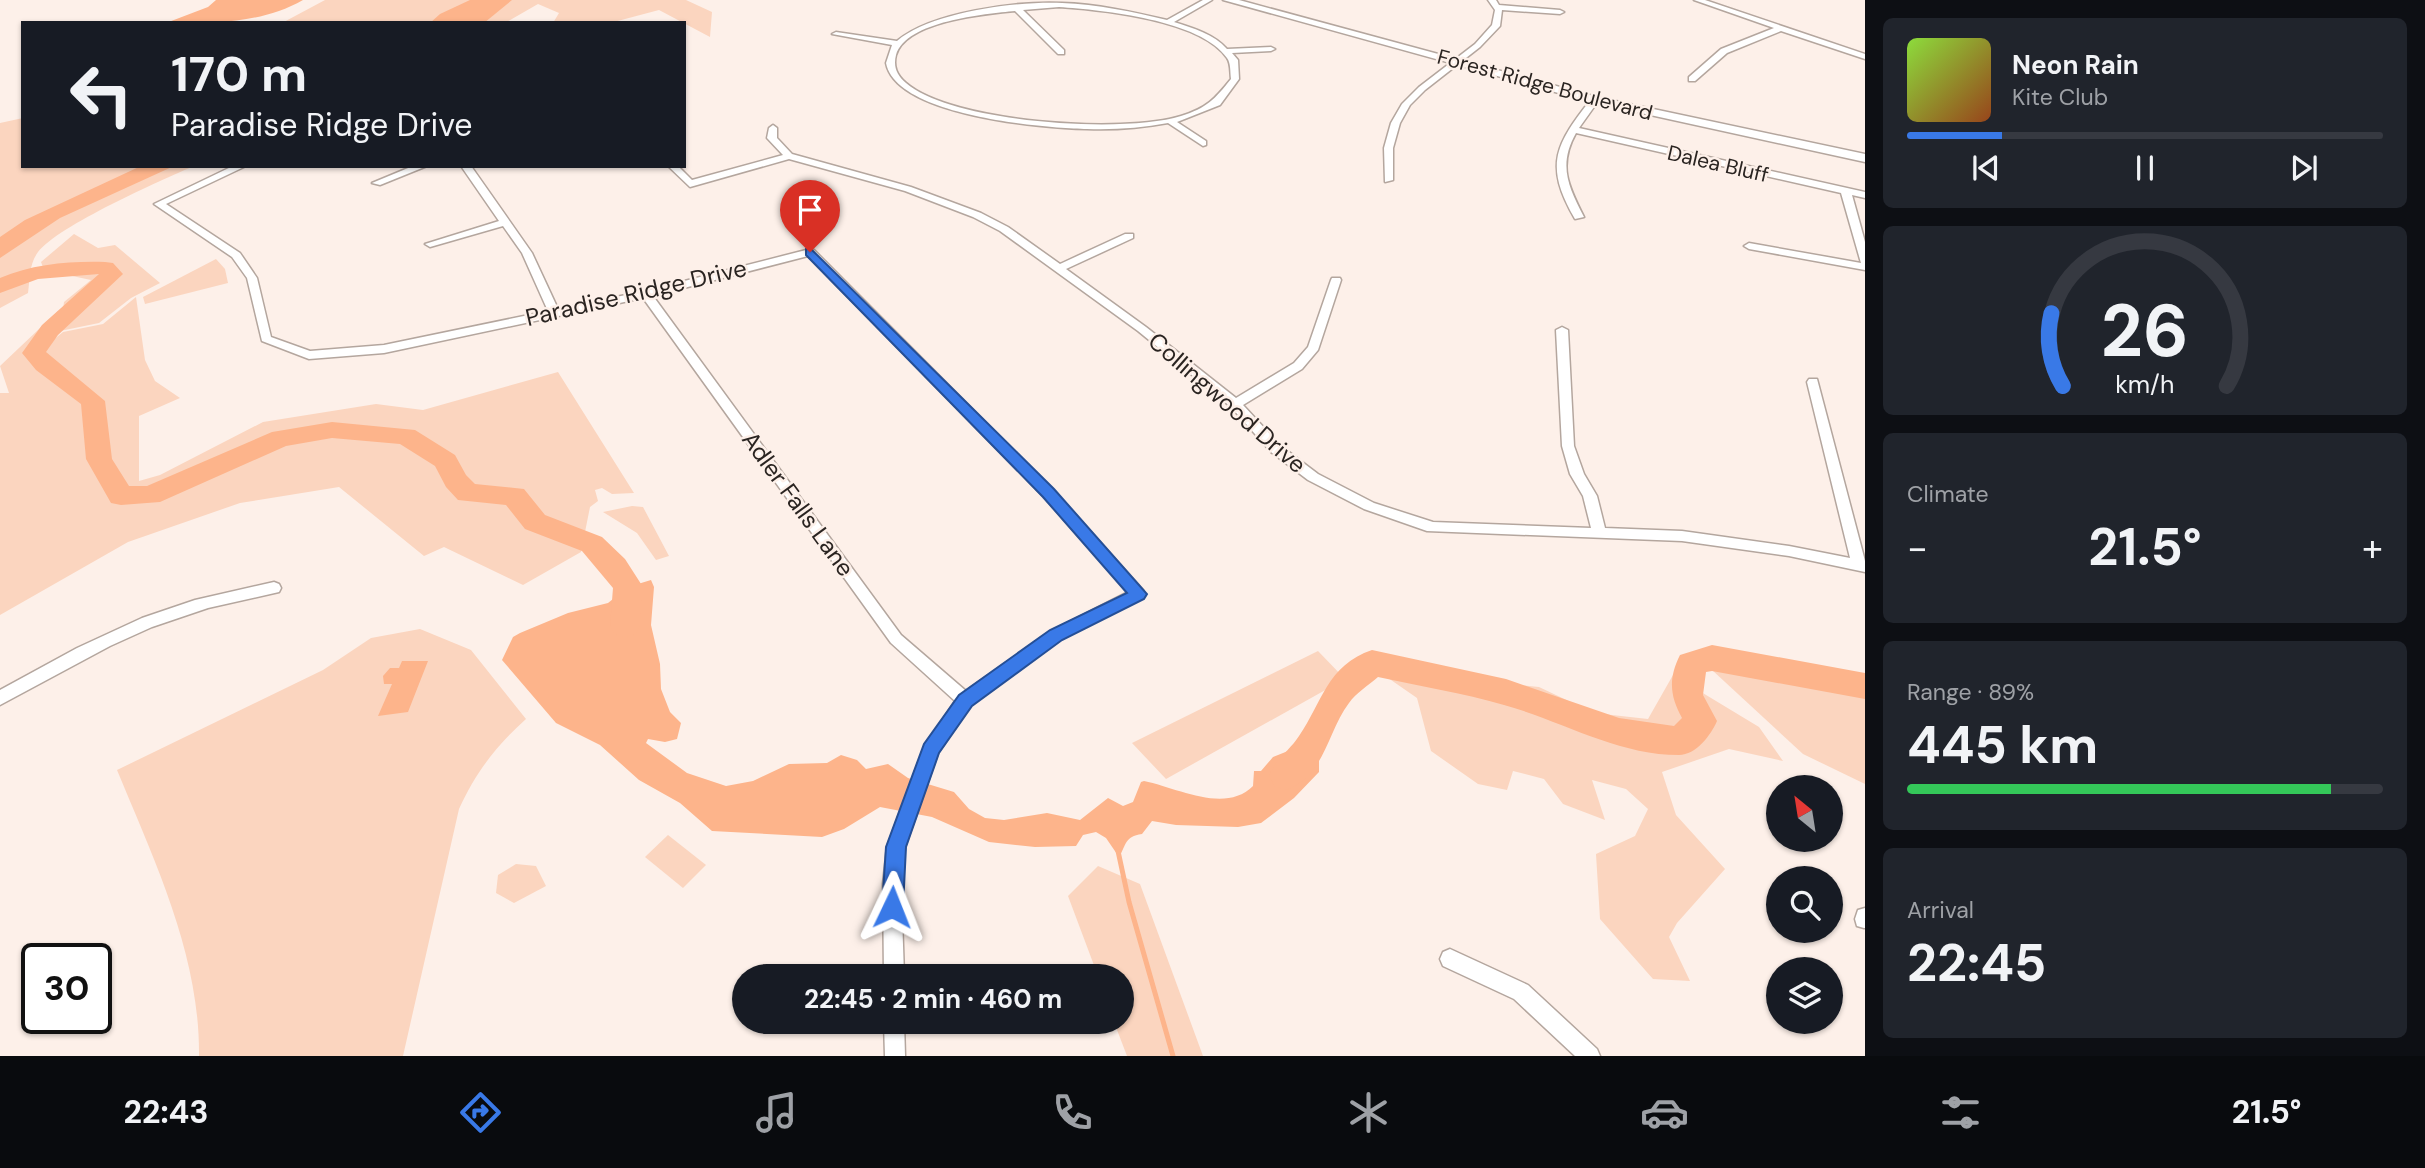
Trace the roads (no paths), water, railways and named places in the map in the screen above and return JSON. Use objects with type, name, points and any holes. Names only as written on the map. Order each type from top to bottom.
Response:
[{"type":"street","points":[[1168,22],[1208,0]]},
{"type":"street","name":"Forest Ridge Boulevard","points":[[1228,0],[1595,100],[1865,158]]},
{"type":"street","points":[[1698,0],[1865,57]]},
{"type":"street","points":[[1388,180],[1387,163],[1400,114],[1420,89],[1496,26],[1499,16],[1495,4],[1560,12]]},
{"type":"street","points":[[1088,6],[1168,22],[1200,34],[1225,51],[1236,70],[1229,89],[1207,107],[1170,121],[1129,127],[1079,128],[951,108],[914,93],[895,77],[890,58],[897,43],[919,29],[942,21],[1018,9],[1088,6]]},
{"type":"street","points":[[1018,9],[1061,52]]},
{"type":"street","points":[[1692,79],[1724,51],[1780,28]]},
{"type":"street","points":[[836,34],[897,43]]},
{"type":"street","points":[[1225,51],[1271,49]]},
{"type":"street","points":[[1579,217],[1567,195],[1559,168],[1562,145],[1595,100]]},
{"type":"street","points":[[1170,121],[1203,143]]},
{"type":"street","points":[[675,168],[690,184],[789,156],[772,138],[773,128]]},
{"type":"street","name":"Dalea Bluff","points":[[1572,129],[1865,195]]},
{"type":"street","name":"Collingwood Drive","points":[[789,156],[908,189],[976,215],[1004,229],[1142,329],[1235,404],[1276,449],[1312,477],[1369,506],[1432,527],[1721,540],[1862,567]]},
{"type":"street","name":"Paradise Ridge Drive","points":[[237,168],[159,204],[236,256],[252,278],[266,339],[309,355],[384,349],[646,294],[810,252],[1048,493],[1138,594],[1056,635],[965,700],[931,750],[896,847],[892,884],[894,964]]},
{"type":"street","points":[[377,183],[417,168]]},
{"type":"street","points":[[467,168],[527,253],[554,312]]},
{"type":"street","points":[[1846,192],[1865,261]]},
{"type":"street","points":[[430,244],[505,222]]},
{"type":"street","points":[[1058,269],[1129,236]]},
{"type":"street","points":[[1749,246],[1865,267]]},
{"type":"street","points":[[1235,404],[1298,366],[1314,348],[1336,280]]},
{"type":"street","name":"Adler Falls Lane","points":[[646,294],[896,639],[965,700]]},
{"type":"street","points":[[1562,330],[1568,446],[1577,474],[1590,496],[1600,534]]},
{"type":"street","points":[[1813,382],[1862,567]]},
{"type":"street","points":[[0,698],[105,641],[169,614],[220,598],[274,588]]},
{"type":"street","points":[[1450,959],[1521,992],[1590,1056]]},
{"type":"street","points":[[894,1034],[895,1056]]},
{"type":"waterway","points":[[0,286],[25,276],[65,269],[105,268],[112,274],[50,330],[34,353],[44,365],[93,401],[99,459],[121,496],[150,495],[281,438],[332,430],[406,436],[446,461],[455,480],[468,493],[514,496],[535,522],[592,544],[615,567],[628,587],[625,626]]},
{"type":"waterway","points":[[1286,775],[1311,747],[1337,694],[1372,663],[1506,692],[1619,732],[1681,741],[1701,721],[1687,696],[1691,664],[1712,658],[1865,686]]},
{"type":"waterway","points":[[1118,851],[1129,902],[1173,1056]]}]
